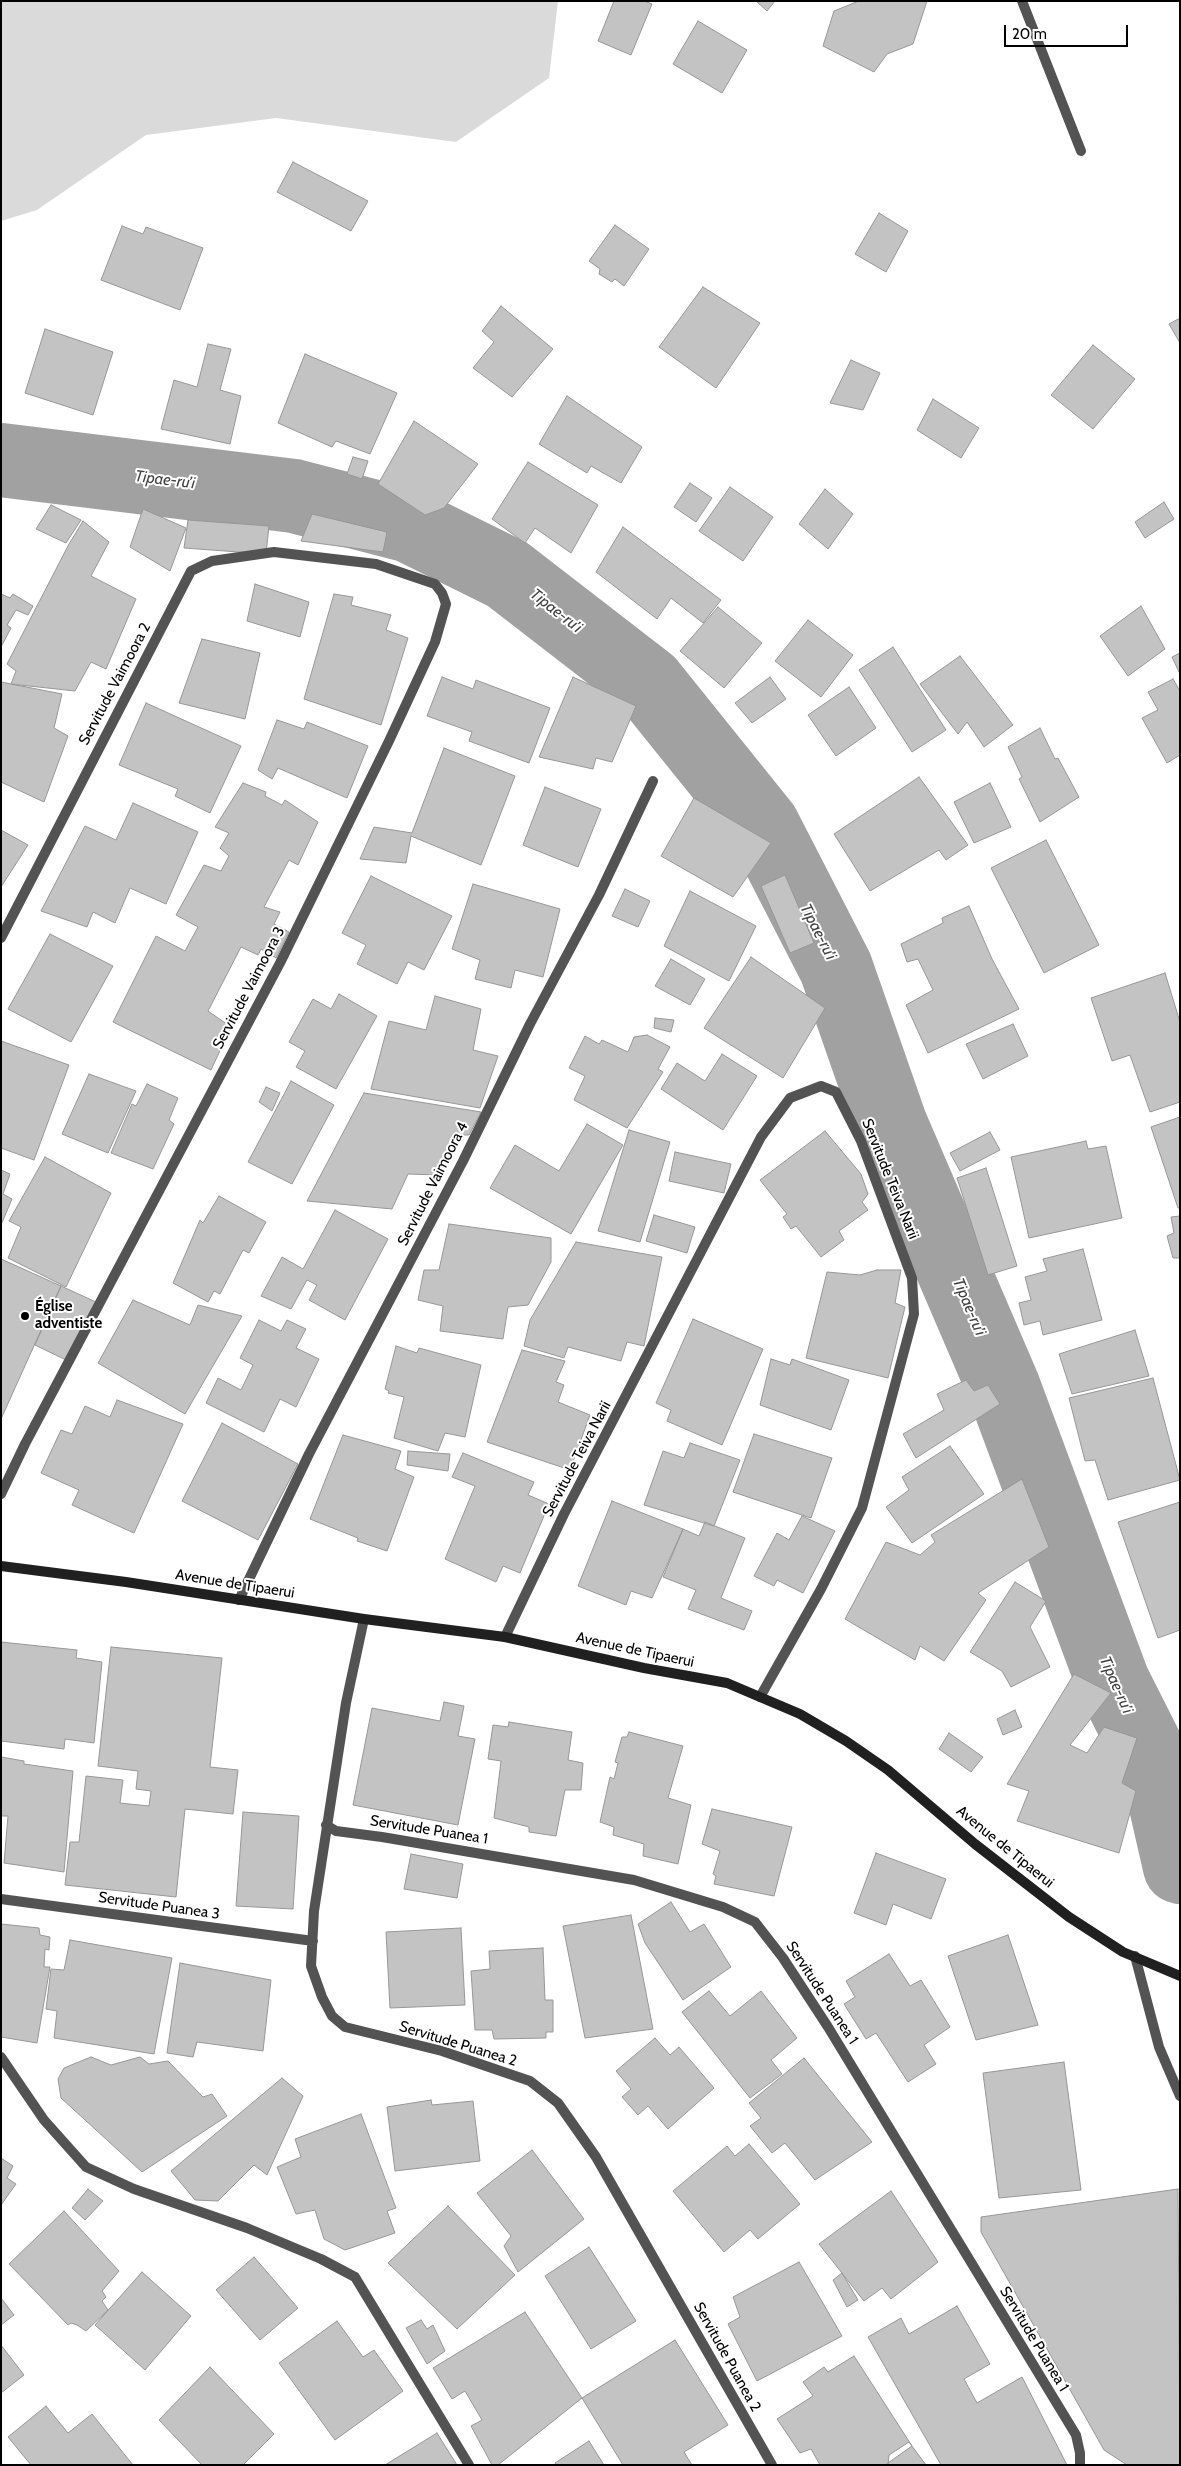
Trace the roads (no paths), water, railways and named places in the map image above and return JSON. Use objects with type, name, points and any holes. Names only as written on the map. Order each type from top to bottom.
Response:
[{"type":"main road","name":"Avenue de Tipaerui","points":[[1,1566],[126,1582],[364,1619],[505,1637],[644,1668],[727,1683],[800,1714],[888,1770],[975,1844],[1077,1922],[1135,1956],[1178,1975]]},
{"type":"street","points":[[1022,1],[1081,151]]},
{"type":"street","name":"Servitude Vaimoora 2","points":[[1,938],[191,571],[212,561],[274,552],[331,558]]},
{"type":"street","name":"Servitude Vaimoora 3","points":[[1,1494],[34,1427],[280,963],[385,750],[435,642],[446,604],[442,593],[435,584],[376,564],[331,558]]},
{"type":"street","name":"Servitude Vaimoora 4","points":[[239,1600],[309,1454],[463,1161],[530,1024],[599,895],[654,781]]},
{"type":"street","name":"Servitude Teiva Narii","points":[[505,1637],[564,1514],[761,1136],[790,1098],[821,1086],[836,1092],[861,1141],[912,1278],[914,1314],[862,1508],[821,1590],[760,1697]]},
{"type":"street","name":"Servitude Puanea 2","points":[[364,1619],[346,1703],[314,1911],[311,1966],[322,1997],[332,2016],[345,2027],[442,2051],[530,2081],[558,2103],[596,2156],[772,2465]]},
{"type":"street","name":"Servitude Puanea 1","points":[[326,1825],[336,1831],[382,1837],[634,1880],[723,1907],[755,1922],[783,1958],[828,2027],[1076,2435],[1080,2453],[1080,2465]]},
{"type":"street","name":"Servitude Puanea 3","points":[[1,1899],[313,1941]]},
{"type":"street","points":[[1135,1956],[1160,2046],[1180,2096]]},
{"type":"street","points":[[1,2057],[44,2120],[86,2168],[134,2189],[247,2228],[321,2259],[355,2278],[469,2465]]},
{"type":"waterway","name":"Tipae-ru’i","points":[[1,460],[294,496],[410,526],[507,574],[648,683],[763,826],[836,968],[890,1123],[1003,1386],[1113,1682],[1158,1771],[1180,1867]]},
{"type":"place","name":"Église adventiste","points":[[25,1316]]}]
